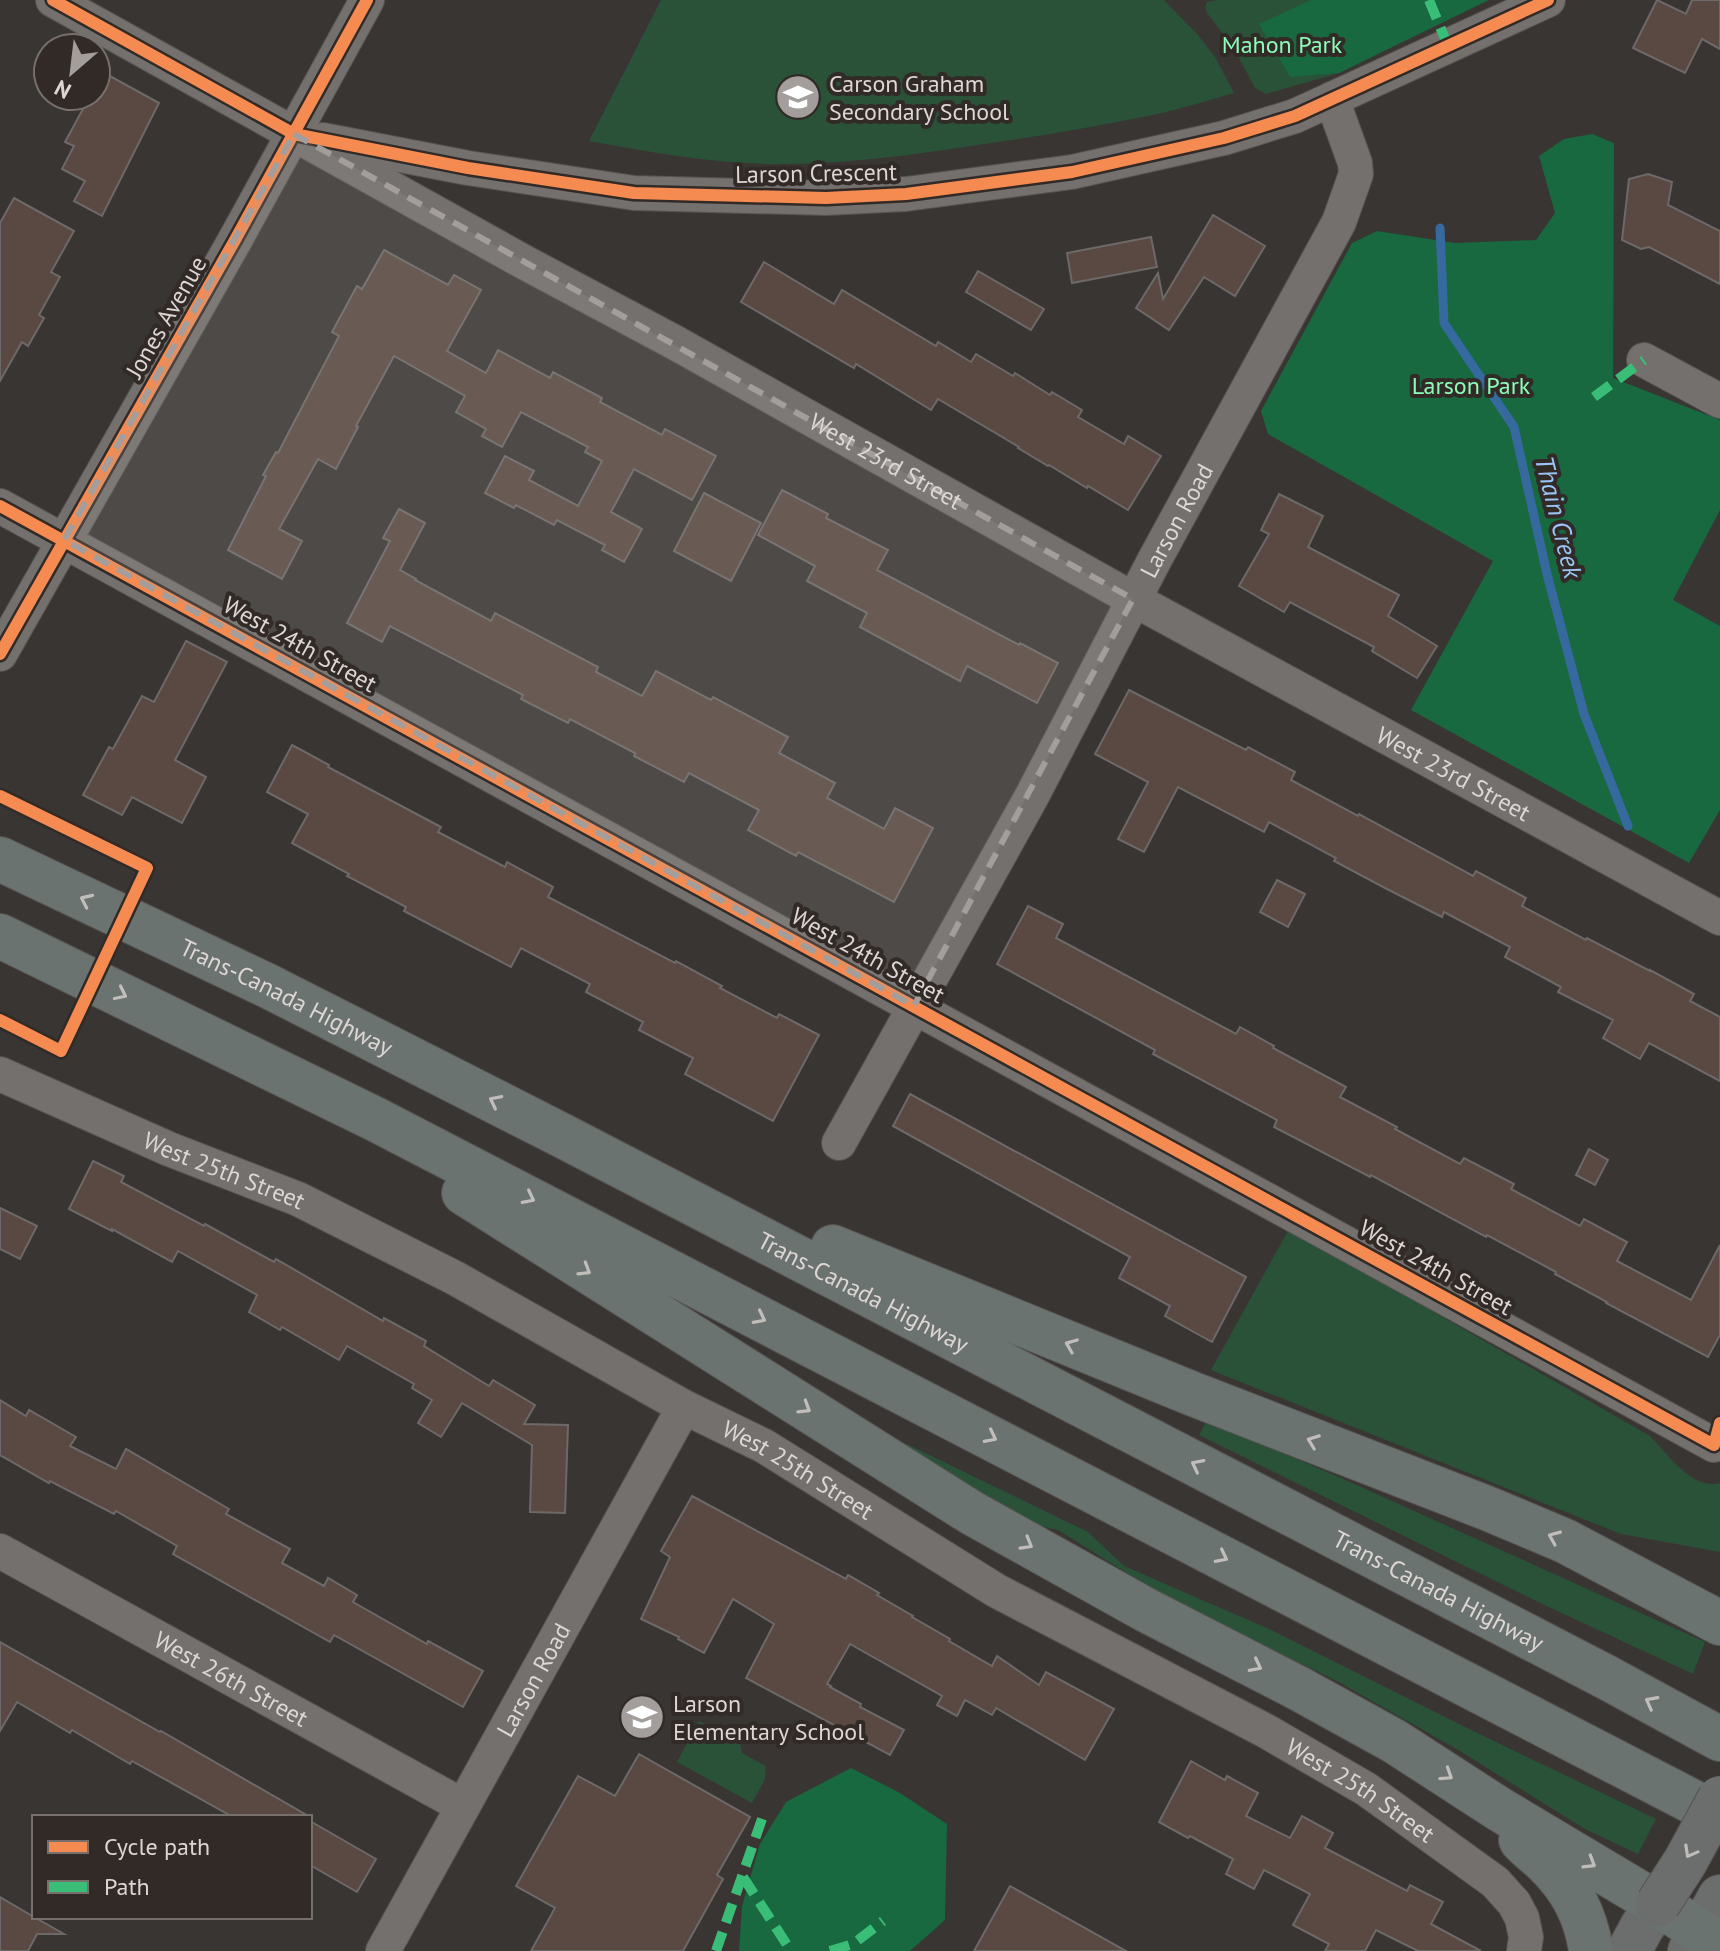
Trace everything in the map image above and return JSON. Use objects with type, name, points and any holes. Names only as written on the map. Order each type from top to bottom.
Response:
[{"type":"highway","name":"Trans-Canada Highway","points":[[0,859],[268,986],[565,1137],[1720,1739]]},
{"type":"highway","points":[[0,936],[375,1119],[1720,1816]]},
{"type":"highway","points":[[235,1049],[972,1513],[1146,1610],[1394,1741],[1499,1809],[1708,1931]]},
{"type":"highway","points":[[565,1137],[1178,1388],[1489,1509],[1565,1541],[1720,1623]]},
{"type":"highway","points":[[1624,1572],[1663,1586],[1720,1591]]},
{"type":"highway","points":[[1499,1809],[1524,1843],[1569,1889],[1585,1918],[1591,1951]]},
{"type":"main road","points":[[1629,1951],[1685,1862],[1720,1798]]},
{"type":"street","name":"West 23rd Street","points":[[53,0],[1133,599],[1720,918]]},
{"type":"street","name":"Jones Avenue","points":[[0,654],[367,0]]},
{"type":"street","points":[[1332,99],[1548,0]]},
{"type":"street","name":"Larson Crescent","points":[[294,134],[468,168],[634,193],[826,198],[906,194],[1072,172],[1224,138],[1295,116],[1332,99]]},
{"type":"street","name":"Larson Road","points":[[839,1143],[1032,796],[1133,599],[1339,222],[1356,174],[1355,163],[1332,99]]},
{"type":"street","points":[[1644,360],[1720,401]]},
{"type":"street","name":"West 24th Street","points":[[0,506],[1714,1445]]},
{"type":"street","name":"West 25th Street","points":[[0,1074],[169,1149],[298,1199],[455,1278],[684,1407],[764,1446],[997,1591],[1266,1731],[1366,1789],[1495,1882],[1514,1903],[1522,1918],[1526,1937],[1524,1951]]},
{"type":"street","name":"Larson Road","points":[[383,1951],[684,1407]]},
{"type":"street","name":"West 26th Street","points":[[0,1551],[463,1806]]},
{"type":"highlighted area","points":[[294,134],[1133,599],[914,1006],[64,540]]},
{"type":"green space","name":"Carson Graham Secondary School","points":[[661,0],[1164,0],[1215,57],[1234,93],[1158,114],[1088,127],[946,150],[846,161],[796,164],[725,162],[589,141]]},
{"type":"green space","name":"Mahon Park","points":[[1311,0],[1489,0],[1339,73],[1290,77],[1259,24]]},
{"type":"green space","name":"Mahon Park","points":[[1485,0],[1339,73],[1266,94],[1255,88],[1233,47],[1207,13],[1207,2]]},
{"type":"green space","name":"Larson Park","points":[[1592,134],[1614,143],[1613,378],[1720,420],[1720,510],[1673,600],[1720,626],[1720,810],[1689,863],[1411,710],[1493,561],[1268,434],[1261,411],[1352,243],[1377,231],[1455,243],[1536,240],[1555,213],[1539,156],[1564,139]]},
{"type":"green space","points":[[1289,1229],[1650,1436],[1690,1476],[1709,1484],[1720,1483],[1720,1552],[1621,1534],[1211,1370]]},
{"type":"green space","points":[[1207,1421],[1705,1642],[1693,1674],[1536,1601],[1199,1435]]},
{"type":"green space","points":[[907,1444],[1088,1532],[1124,1566],[1269,1629],[1656,1819],[1638,1854],[1585,1829],[1460,1751],[1337,1681],[1167,1598],[1058,1530],[996,1516],[899,1454]]},
{"type":"green space","points":[[699,1721],[740,1742],[742,1753],[766,1766],[765,1779],[752,1803],[677,1762]]},
{"type":"green space","points":[[851,1768],[900,1793],[947,1824],[945,1920],[910,1951],[739,1951],[742,1906],[760,1844],[786,1802]]},
{"type":"building","points":[[1657,0],[1686,14],[1692,0],[1720,0],[1720,49],[1702,39],[1685,73],[1633,48]]},
{"type":"building","points":[[112,77],[159,103],[102,216],[74,201],[85,181],[62,169],[74,146],[65,142],[81,112],[112,112]]},
{"type":"building","points":[[1648,174],[1672,182],[1668,205],[1720,231],[1720,284],[1649,247],[1641,249],[1622,240],[1629,179]]},
{"type":"building","points":[[14,198],[74,231],[51,272],[60,277],[39,315],[44,318],[28,346],[22,342],[0,381],[0,223]]},
{"type":"building","points":[[1213,215],[1265,246],[1235,296],[1204,277],[1169,330],[1136,308],[1158,273],[1163,299]]},
{"type":"building","points":[[1151,237],[1157,267],[1072,283],[1067,253]]},
{"type":"building","points":[[384,250],[448,285],[454,275],[481,290],[447,351],[486,373],[498,350],[550,378],[553,372],[602,398],[600,402],[662,435],[665,429],[716,456],[692,500],[634,469],[611,512],[642,529],[624,562],[602,550],[605,545],[557,520],[554,525],[485,493],[505,456],[534,471],[529,480],[578,506],[602,461],[585,452],[588,447],[521,412],[502,447],[482,436],[486,429],[456,412],[465,396],[394,356],[336,469],[318,459],[279,529],[302,541],[282,579],[228,550],[266,476],[263,475],[278,453],[339,336],[332,332],[357,286],[362,289]]},
{"type":"building","points":[[764,262],[834,304],[842,290],[936,346],[938,342],[971,362],[976,354],[1013,376],[1015,373],[1082,410],[1078,417],[1124,444],[1128,436],[1161,456],[1128,510],[938,399],[931,410],[856,364],[854,368],[741,302]]},
{"type":"building","points":[[978,271],[1044,309],[1031,330],[966,292]]},
{"type":"building","points":[[782,490],[828,514],[826,518],[888,550],[877,570],[1058,663],[1037,703],[967,666],[960,681],[860,627],[867,613],[807,581],[815,566],[758,535]]},
{"type":"building","points":[[704,493],[761,523],[731,581],[674,551]]},
{"type":"building","points":[[1279,494],[1323,516],[1308,547],[1399,595],[1388,616],[1437,646],[1417,678],[1372,651],[1374,647],[1290,602],[1284,612],[1239,586],[1269,534],[1261,530]]},
{"type":"building","points":[[399,509],[425,523],[400,570],[415,580],[491,621],[495,613],[598,667],[596,672],[642,696],[656,671],[711,700],[713,697],[788,737],[779,753],[835,783],[827,798],[884,829],[895,808],[933,828],[894,902],[748,830],[759,810],[689,773],[684,782],[570,719],[568,723],[521,699],[523,695],[390,626],[382,642],[347,623],[390,541],[383,538]]},
{"type":"building","points":[[186,641],[227,662],[175,760],[206,777],[182,823],[132,797],[122,815],[83,795],[142,696],[154,702]]},
{"type":"building","points":[[1129,690],[1295,772],[1291,780],[1473,876],[1476,871],[1526,898],[1522,906],[1694,994],[1690,1001],[1720,1017],[1720,1081],[1649,1043],[1640,1059],[1603,1038],[1613,1020],[1558,992],[1561,987],[1505,957],[1510,947],[1444,912],[1442,917],[1385,888],[1269,822],[1264,832],[1178,787],[1144,852],[1118,839],[1148,782],[1095,754]]},
{"type":"building","points":[[292,745],[441,827],[438,832],[505,867],[507,862],[553,887],[548,897],[676,961],[777,1018],[779,1014],[819,1035],[773,1121],[685,1074],[693,1058],[639,1030],[643,1022],[586,992],[590,984],[521,948],[511,967],[404,911],[406,907],[292,843],[308,814],[267,792]]},
{"type":"building","points":[[1277,880],[1305,894],[1288,927],[1260,912]]},
{"type":"building","points":[[1028,906],[1063,924],[1056,938],[1236,1034],[1240,1027],[1274,1046],[1346,1087],[1340,1097],[1397,1127],[1395,1129],[1460,1164],[1464,1158],[1514,1184],[1511,1189],[1580,1226],[1584,1219],[1627,1242],[1617,1261],[1691,1300],[1720,1245],[1720,1335],[1708,1357],[1487,1235],[1274,1127],[1277,1120],[1153,1054],[1155,1050],[997,964]]},
{"type":"building","points":[[910,1094],[1246,1277],[1212,1342],[1165,1316],[1170,1306],[1119,1278],[1130,1257],[893,1126]]},
{"type":"building","points":[[1589,1149],[1608,1160],[1595,1185],[1576,1175]]},
{"type":"building","points":[[93,1161],[124,1176],[121,1182],[274,1262],[276,1259],[383,1321],[384,1318],[426,1341],[424,1346],[489,1386],[493,1380],[535,1405],[524,1424],[568,1425],[565,1513],[530,1512],[532,1445],[462,1403],[441,1437],[418,1423],[432,1400],[412,1388],[414,1384],[347,1346],[339,1360],[249,1312],[257,1295],[178,1251],[172,1262],[69,1209]]},
{"type":"building","points":[[0,1208],[37,1226],[20,1259],[0,1249]]},
{"type":"building","points":[[0,1400],[26,1416],[29,1410],[76,1437],[70,1446],[116,1469],[126,1449],[229,1509],[226,1514],[290,1549],[282,1563],[324,1586],[328,1578],[357,1595],[353,1602],[427,1644],[428,1641],[483,1671],[463,1707],[334,1635],[330,1642],[173,1554],[177,1546],[116,1511],[114,1514],[49,1483],[0,1455]]},
{"type":"building","points":[[692,1496],[846,1579],[848,1575],[992,1666],[997,1656],[1039,1685],[1046,1672],[1114,1709],[1085,1760],[996,1708],[992,1715],[965,1700],[957,1716],[937,1705],[942,1696],[850,1644],[827,1684],[861,1704],[860,1707],[904,1730],[890,1755],[746,1678],[774,1624],[733,1599],[704,1653],[641,1619],[670,1557],[661,1551]]},
{"type":"building","points":[[0,1642],[307,1815],[229,1815],[72,1730],[70,1733],[17,1702],[0,1731]]},
{"type":"building","points":[[639,1754],[750,1817],[717,1875],[723,1879],[683,1951],[531,1951],[555,1908],[516,1886],[578,1776],[615,1796]]},
{"type":"building","points":[[1191,1761],[1225,1780],[1227,1776],[1258,1793],[1246,1816],[1290,1838],[1302,1816],[1333,1833],[1325,1848],[1407,1891],[1410,1885],[1443,1902],[1431,1924],[1481,1951],[1418,1951],[1376,1930],[1365,1951],[1325,1951],[1329,1944],[1293,1925],[1310,1894],[1264,1870],[1254,1889],[1226,1874],[1233,1859],[1159,1822]]},
{"type":"building","points":[[312,1822],[376,1859],[357,1892],[312,1866]]},
{"type":"building","points":[[1010,1886],[1126,1951],[974,1951]]},
{"type":"building","points":[[0,1897],[32,1916],[32,1919],[38,1919],[64,1934],[37,1934],[28,1951],[0,1951]]},
{"type":"waterway","name":"Thain Creek","points":[[1440,228],[1444,323],[1514,427],[1547,574],[1584,714],[1628,826]]},
{"type":"marked path","points":[[1429,0],[1448,46]]},
{"type":"marked path","points":[[1594,397],[1644,360]]},
{"type":"marked path","points":[[716,1951],[763,1816]]},
{"type":"marked path","points":[[743,1877],[791,1951]]},
{"type":"marked path","points":[[830,1951],[853,1944],[883,1921]]},
{"type":"cycle path","points":[[53,0],[294,134],[468,168],[634,193],[826,198],[906,194],[1072,172],[1224,138],[1295,116],[1548,0]]},
{"type":"cycle path","points":[[0,654],[367,0]]},
{"type":"cycle path","points":[[0,506],[1714,1445],[1720,1423]]},
{"type":"cycle path","points":[[0,796],[147,868],[61,1051],[0,1020]]},
{"type":"place","name":"Carson Graham Secondary School","points":[[798,97]]},
{"type":"place","name":"Larson Elementary School","points":[[642,1717]]}]
